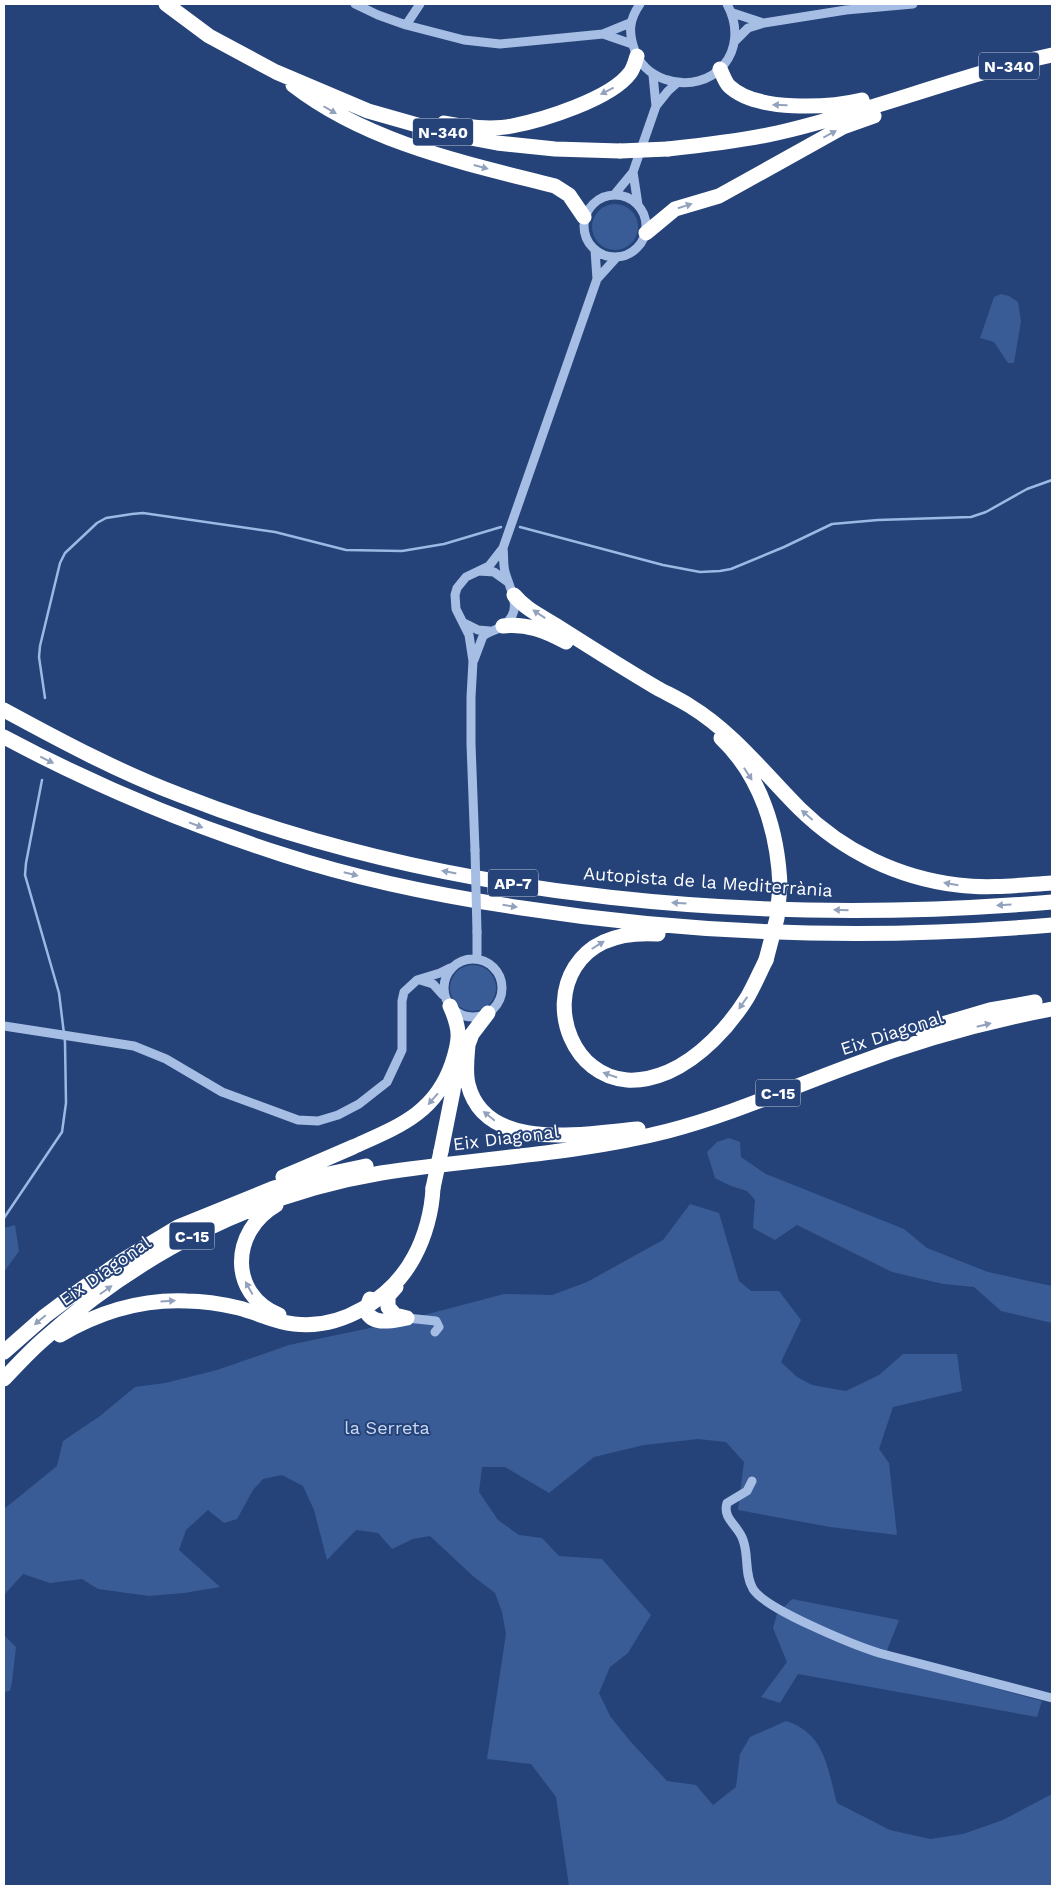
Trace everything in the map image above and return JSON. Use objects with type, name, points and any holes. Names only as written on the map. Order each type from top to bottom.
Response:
[{"type":"highway","name":"N-340","points":[[166,4],[209,36],[276,72],[368,111],[449,134],[497,143],[555,149],[620,151],[668,148],[713,144],[777,133],[854,112],[946,83],[1052,55]]},
{"type":"highway","points":[[276,72],[308,80],[396,114],[456,126],[511,126],[569,110],[615,87],[630,73],[635,50]]},
{"type":"highway","points":[[720,69],[731,88],[752,99],[769,104],[844,104],[944,79],[966,78]]},
{"type":"highway","points":[[276,72],[308,97],[344,118],[415,148],[555,186],[569,195],[584,217]]},
{"type":"highway","points":[[646,234],[675,209],[719,196],[843,127],[926,96],[946,83]]},
{"type":"highway","points":[[512,589],[527,607],[604,657],[697,710],[729,735],[756,760],[801,809],[820,826],[844,844],[868,858],[912,876],[958,885],[995,886],[1052,883]]},
{"type":"highway","points":[[497,629],[516,624],[553,635],[694,716],[724,741],[743,765],[765,804],[778,853],[780,886],[778,918],[766,960],[747,998],[729,1023],[712,1041],[683,1063],[655,1076],[626,1080],[601,1071],[587,1061],[577,1050],[566,1027],[563,1002],[569,977],[583,956],[596,945],[617,936],[642,933],[758,940],[870,941],[918,939],[978,930]]},
{"type":"highway","name":"Autopista de la Mediterrània","points":[[4,710],[78,749],[178,795],[315,840],[447,872],[572,892],[762,908],[930,909],[1052,902]]},
{"type":"highway","name":"AP-7","points":[[4,738],[107,789],[226,836],[347,873],[430,892],[555,913],[660,925],[808,933],[893,933],[1052,925]]},
{"type":"highway","name":"Eix Diagonal","points":[[4,1352],[45,1316],[126,1258],[178,1227],[274,1188],[333,1173],[404,1161],[552,1146],[580,1142],[638,1129],[728,1104],[867,1049],[928,1028],[990,1010],[1052,1000]]},
{"type":"highway","points":[[447,1001],[458,1022],[466,1074],[471,1092],[482,1111],[498,1124],[523,1132],[546,1134],[638,1129]]},
{"type":"highway","name":"Eix Diagonal","points":[[4,1379],[44,1339],[92,1300],[173,1247],[249,1209],[301,1192],[388,1172],[581,1148],[668,1131],[936,1036],[1052,1009]]},
{"type":"highway","points":[[178,1227],[208,1210],[394,1129],[415,1116],[439,1092],[463,1045],[488,1013]]},
{"type":"highway","points":[[407,1318],[393,1313],[388,1307],[388,1299],[390,1293],[402,1280],[410,1256],[426,1225],[463,1045]]},
{"type":"highway","points":[[334,1184],[274,1206],[251,1227],[242,1248],[242,1264],[248,1287],[259,1302],[274,1313],[288,1318],[311,1319],[328,1315],[344,1309],[365,1296],[410,1256]]},
{"type":"highway","points":[[327,1322],[348,1316],[366,1306],[369,1300],[390,1282],[410,1256]]},
{"type":"highway","points":[[4,1379],[40,1349],[71,1328],[100,1315],[133,1305],[167,1301],[203,1302],[240,1308],[286,1323],[301,1325],[407,1318]]},
{"type":"highway","points":[[366,1306],[369,1316],[378,1321]]},
{"type":"street","points":[[355,4],[406,25],[464,40],[500,44],[603,34],[630,22],[640,4]]},
{"type":"street","points":[[406,25],[420,4]]},
{"type":"street","points":[[653,75],[686,84],[704,80],[720,69],[732,51],[735,41],[736,27],[727,4]]},
{"type":"street","points":[[735,41],[748,28],[764,23],[862,6],[913,4]]},
{"type":"street","points":[[732,14],[764,23]]},
{"type":"street","points":[[630,22],[635,50],[653,75],[656,106]]},
{"type":"street","points":[[603,34],[635,50]]},
{"type":"street","points":[[614,195],[633,172],[656,106],[677,83]]},
{"type":"street","points":[[477,959],[471,716],[473,661],[469,635],[464,622],[456,610],[455,595],[461,582],[468,576],[489,566],[503,548],[597,279],[616,258],[631,253],[643,241],[646,234],[645,217],[638,205],[633,172]]},
{"type":"street","points":[[616,258],[595,250],[585,236],[584,217],[597,200],[614,195],[630,199],[638,205]]},
{"type":"street","points":[[595,250],[597,279]]},
{"type":"street","points":[[473,661],[481,640],[497,629],[513,614],[515,604],[505,570],[503,548]]},
{"type":"street","points":[[479,571],[494,572],[501,576],[512,589]]},
{"type":"street","points":[[464,622],[478,630],[497,629]]},
{"type":"street","points":[[4,1026],[134,1046],[152,1052],[222,1092],[298,1120],[318,1121],[338,1116],[359,1104],[387,1082],[402,1050],[403,995],[410,985],[417,980],[440,973],[465,959],[477,959],[488,962],[494,967],[502,981],[501,997],[498,1004],[488,1013],[473,1018],[463,1016],[433,984],[417,980]]},
{"type":"street","points":[[447,1001],[444,981],[450,968]]},
{"type":"street","points":[[407,1318],[436,1321],[440,1327],[436,1332]]},
{"type":"street","points":[[752,1481],[747,1491],[727,1503],[726,1511],[729,1520],[743,1537],[752,1587],[767,1602],[842,1639],[879,1654],[1052,1698]]},
{"type":"green space","points":[[620,204],[624,205],[634,214],[637,218],[637,236],[628,246],[620,250],[610,250],[602,246],[593,236],[592,222],[596,214],[606,205]]},
{"type":"green space","points":[[1001,294],[1009,296],[1018,302],[1021,321],[1014,363],[1008,363],[994,342],[980,338],[994,297]]},
{"type":"green space","points":[[473,965],[486,969],[492,975],[496,988],[492,1001],[486,1007],[473,1011],[460,1007],[454,1001],[450,988],[454,975],[460,969]]},
{"type":"green space","points":[[729,1138],[740,1142],[741,1157],[766,1174],[904,1229],[927,1248],[988,1272],[1052,1286],[1052,1323],[1001,1311],[974,1287],[943,1284],[892,1272],[797,1225],[775,1240],[753,1228],[755,1200],[747,1191],[715,1178],[707,1152],[717,1142]]},
{"type":"green space","name":"la Serreta","points":[[690,1204],[719,1213],[739,1281],[751,1291],[779,1291],[801,1320],[781,1362],[797,1377],[812,1385],[846,1391],[879,1375],[903,1354],[957,1354],[962,1391],[893,1407],[879,1449],[889,1463],[897,1535],[830,1527],[738,1510],[744,1462],[726,1442],[698,1439],[644,1445],[594,1457],[549,1493],[505,1467],[482,1467],[479,1492],[498,1520],[519,1535],[542,1538],[559,1556],[602,1559],[651,1615],[628,1653],[610,1667],[599,1693],[610,1716],[667,1781],[696,1785],[713,1805],[736,1787],[740,1754],[750,1737],[786,1721],[809,1734],[817,1743],[827,1765],[837,1803],[890,1830],[930,1839],[963,1834],[1003,1820],[1052,1794],[1052,1886],[569,1886],[556,1797],[531,1764],[487,1759],[506,1634],[502,1612],[495,1593],[474,1577],[430,1536],[413,1539],[392,1549],[378,1533],[356,1530],[327,1560],[314,1510],[303,1486],[282,1475],[263,1479],[253,1490],[237,1519],[224,1523],[208,1510],[186,1530],[179,1550],[220,1587],[149,1596],[98,1589],[82,1579],[50,1583],[23,1574],[4,1595],[4,1509],[57,1466],[63,1441],[100,1416],[135,1387],[165,1383],[217,1370],[289,1345],[394,1323],[504,1294],[552,1295],[587,1282],[663,1240]]},
{"type":"green space","points":[[15,1225],[19,1251],[4,1272],[4,1228]]},
{"type":"green space","points":[[792,1599],[899,1620],[884,1658],[1042,1701],[1037,1717],[798,1674],[780,1703],[761,1697],[787,1662],[773,1628],[777,1614]]},
{"type":"green space","points":[[4,1635],[16,1647],[10,1691],[4,1692]]},
{"type":"waterway","points":[[520,527],[663,565],[700,572],[720,571],[731,569],[784,547],[832,524],[878,520],[971,517],[986,512],[1027,489],[1052,480]]},
{"type":"waterway","points":[[45,698],[39,657],[40,646],[60,563],[65,553],[97,523],[106,518],[143,513],[275,532],[346,550],[402,551],[444,544],[501,527]]},
{"type":"waterway","points":[[4,1218],[62,1132],[66,1103],[65,1042],[59,993],[25,875],[42,780]]}]
